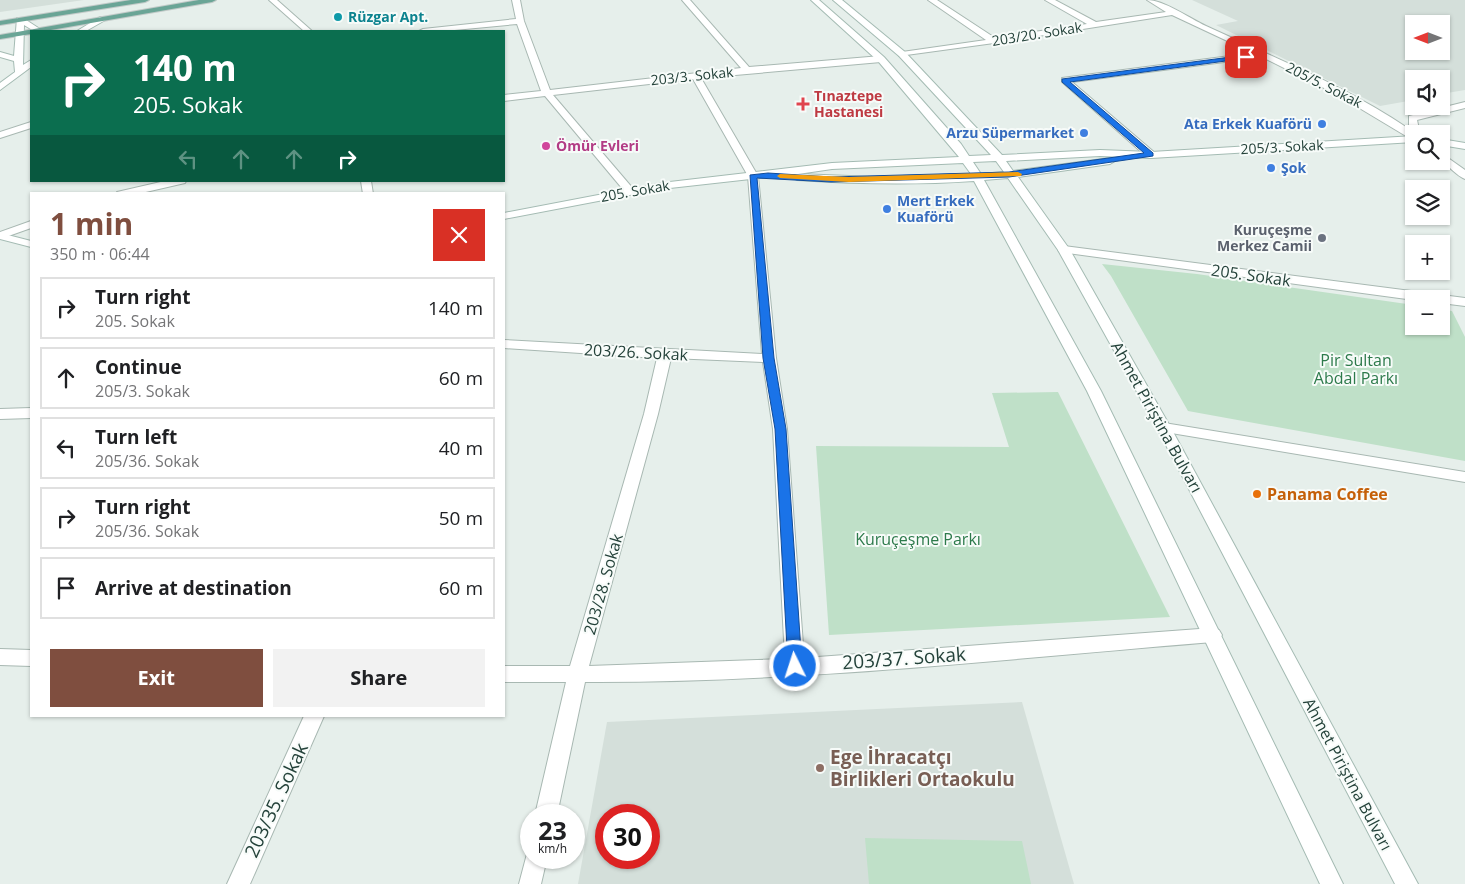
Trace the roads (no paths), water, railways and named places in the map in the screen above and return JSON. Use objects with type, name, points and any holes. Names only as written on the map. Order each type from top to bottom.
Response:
[{"type":"main road","points":[[0,22],[145,0]]},
{"type":"main road","points":[[42,30],[212,0]]},
{"type":"main road","points":[[0,37],[30,32]]},
{"type":"street","points":[[273,0],[307,30]]},
{"type":"street","points":[[516,0],[520,21],[546,92],[630,191]]},
{"type":"street","points":[[686,0],[747,70]]},
{"type":"street","points":[[816,0],[881,59],[967,160],[977,176],[1094,391],[1332,884]]},
{"type":"street","name":"Ahmet Piriştina Bulvarı","points":[[837,0],[902,54],[999,158],[1009,175],[1064,250],[1164,428],[1408,884]]},
{"type":"street","points":[[932,0],[994,41]]},
{"type":"street","points":[[1049,0],[1096,25]]},
{"type":"street","name":"205/5. Sokak","points":[[1150,0],[1171,13],[1264,54],[1383,115],[1405,130]]},
{"type":"street","name":"203/20. Sokak","points":[[902,54],[1171,13]]},
{"type":"street","points":[[84,30],[103,19]]},
{"type":"street","points":[[20,20],[35,30]]},
{"type":"street","points":[[19,74],[20,20]]},
{"type":"street","points":[[434,30],[520,21]]},
{"type":"street","points":[[0,54],[18,60]]},
{"type":"street","points":[[1151,155],[1065,80],[1264,54]]},
{"type":"street","name":"203/3. Sokak","points":[[505,98],[695,75],[881,59]]},
{"type":"street","points":[[0,87],[30,64]]},
{"type":"street","points":[[695,75],[753,176],[769,358],[780,429],[795,666]]},
{"type":"street","points":[[1413,125],[1412,118],[1465,105]]},
{"type":"street","points":[[0,135],[30,125]]},
{"type":"street","name":"205/3. Sokak","points":[[994,175],[1009,175],[1151,155],[1405,137]]},
{"type":"street","points":[[1450,144],[1465,146]]},
{"type":"street","name":"205/3. Sokak","points":[[983,159],[1100,154],[1151,155]]},
{"type":"street","name":"205. Sokak","points":[[505,216],[684,182],[768,175],[832,166],[983,159]]},
{"type":"street","points":[[1450,162],[1465,176]]},
{"type":"street","name":"205. Sokak","points":[[768,175],[831,180],[994,175]]},
{"type":"street","points":[[130,192],[176,182]]},
{"type":"street","points":[[0,236],[30,224]]},
{"type":"street","points":[[0,236],[30,244]]},
{"type":"street","name":"205. Sokak","points":[[1064,250],[1405,294]]},
{"type":"street","name":"205. Sokak","points":[[1450,301],[1464,303]]},
{"type":"street","name":"203/26. Sokak","points":[[505,344],[664,354],[769,358]]},
{"type":"street","name":"203/28. Sokak","points":[[548,804],[577,675],[651,414],[664,354]]},
{"type":"street","points":[[0,414],[30,413]]},
{"type":"street","points":[[1164,428],[1465,476]]},
{"type":"street","name":"203/37. Sokak","points":[[505,674],[577,675],[795,666],[1213,635]]},
{"type":"street","points":[[0,657],[30,658]]},
{"type":"street","name":"203/35. Sokak","points":[[238,884],[314,717]]},
{"type":"street","points":[[530,884],[533,869]]},
{"type":"place","name":"Rüzgar Apt.","points":[[338,17]]},
{"type":"place","name":"Tınaztepe Hastanesi","points":[[803,104]]},
{"type":"place","name":"Ata Erkek Kuaförü","points":[[1322,124]]},
{"type":"place","name":"Arzu Süpermarket","points":[[1084,133]]},
{"type":"place","name":"Ömür Evleri","points":[[546,146]]},
{"type":"place","name":"Şok","points":[[1271,168]]},
{"type":"place","name":"Mert Erkek Kuaförü","points":[[887,209]]},
{"type":"place","name":"Kuruçeşme Merkez Camii","points":[[1322,238]]},
{"type":"place","name":"Panama Coffee","points":[[1257,494]]},
{"type":"place","name":"Ege İhracatçı Birlikleri Ortaokulu","points":[[820,768]]},
{"type":"park label","name":"Pir Sultan Abdal Parkı","points":[[1356,369]]},
{"type":"park label","name":"Kuruçeşme Parkı","points":[[918,539]]}]
